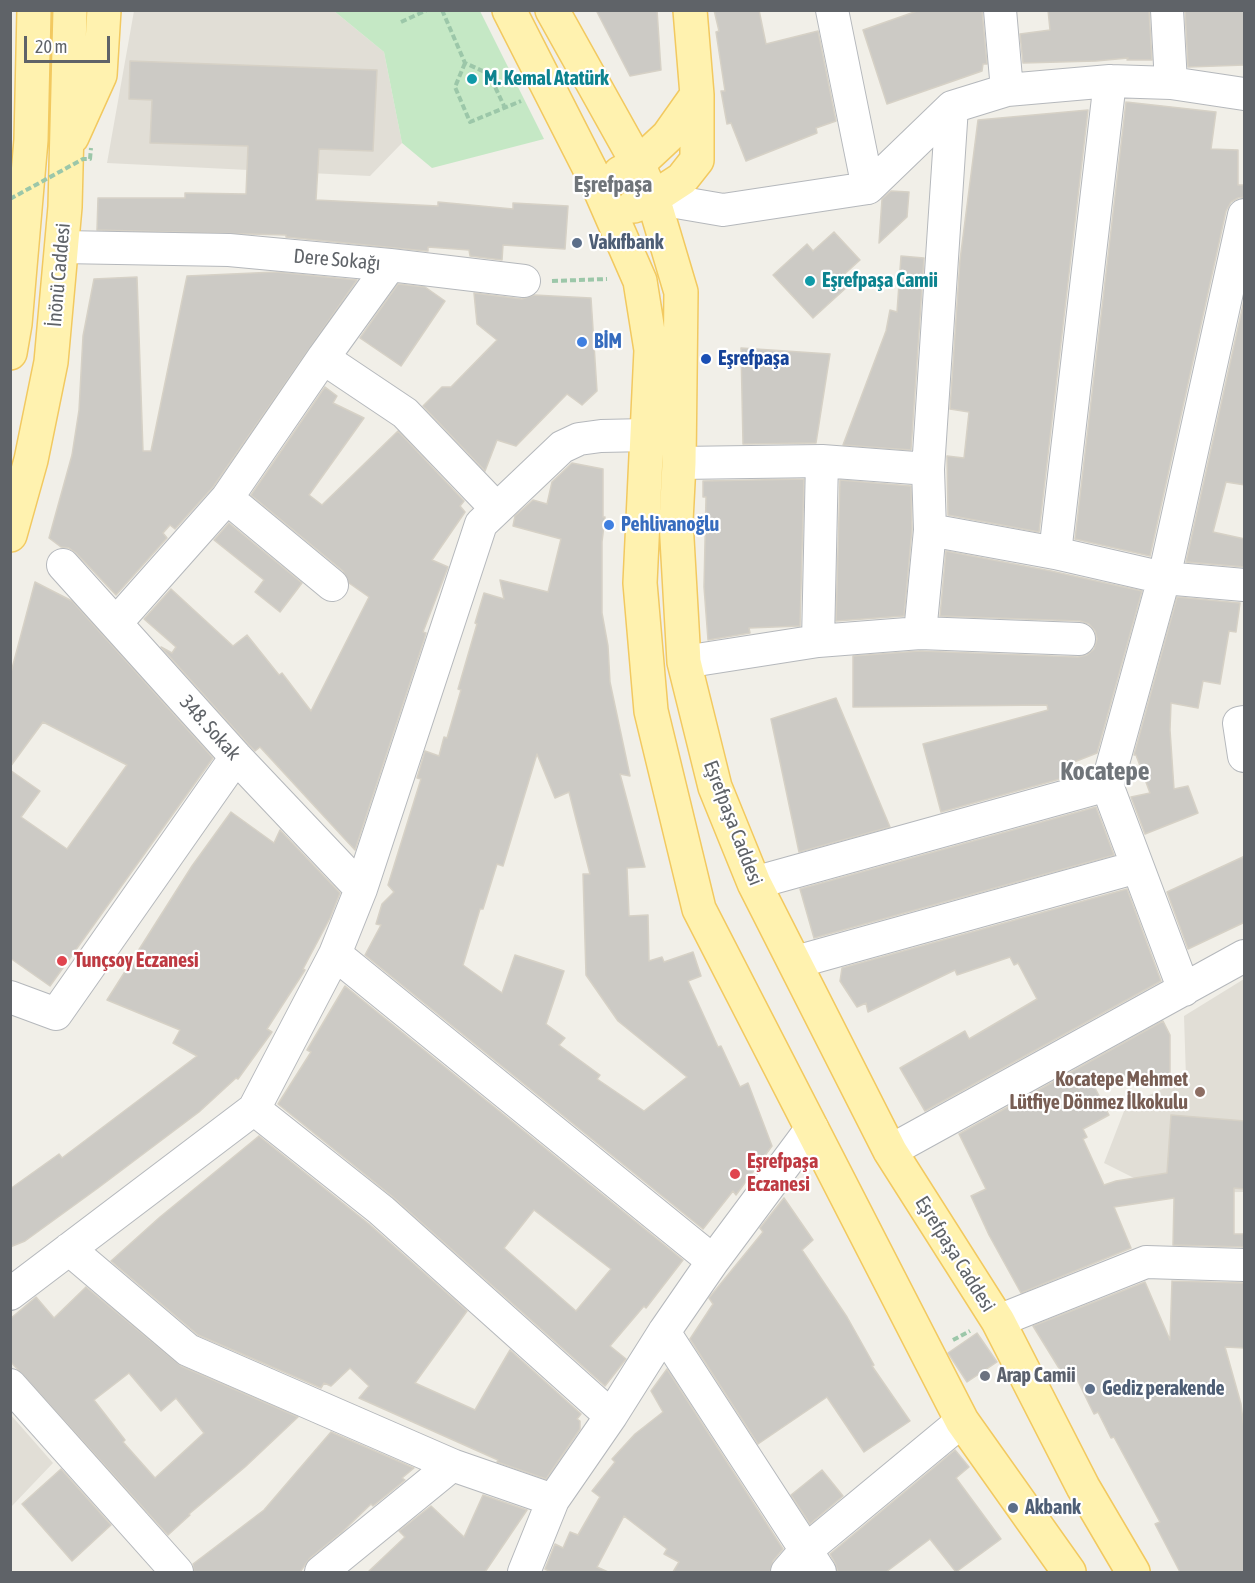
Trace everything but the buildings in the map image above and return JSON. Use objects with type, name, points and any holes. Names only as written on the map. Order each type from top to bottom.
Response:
[{"type":"main road","name":"İnönü Caddesi","points":[[10,353],[15,324],[31,140],[34,10]]},
{"type":"main road","name":"İnönü Caddesi","points":[[10,535],[31,460],[51,362],[65,207],[78,149],[70,10]]},
{"type":"main road","points":[[78,149],[100,75],[104,10]]},
{"type":"main road","points":[[509,10],[598,185],[640,281],[651,350],[640,583],[651,711],[699,909],[962,1421],[1069,1572]]},
{"type":"main road","name":"Eşrefpaşa Caddesi","points":[[552,10],[638,164],[653,198],[681,292],[676,520],[684,662],[715,787],[754,883],[890,1150],[998,1321],[1083,1487],[1133,1572]]},
{"type":"main road","points":[[610,214],[653,198],[682,179],[697,160],[698,95],[690,10]]},
{"type":"main road","points":[[10,94],[31,140]]},
{"type":"main road","points":[[598,185],[638,164],[668,136],[698,95]]},
{"type":"street","points":[[832,10],[868,188]]},
{"type":"street","points":[[1000,10],[1007,90]]},
{"type":"street","points":[[1167,10],[1171,82]]},
{"type":"street","points":[[653,198],[723,210],[868,188],[952,107],[1007,90],[1110,81],[1171,82],[1245,94]]},
{"type":"street","points":[[1055,553],[1110,81]]},
{"type":"street","points":[[920,633],[930,530],[928,469],[952,107]]},
{"type":"street","points":[[1184,990],[1107,785],[1164,579],[1245,215]]},
{"type":"street","name":"Dere Sokağı","points":[[62,247],[229,250],[390,265],[524,281]]},
{"type":"street","points":[[116,623],[227,498],[390,265]]},
{"type":"street","points":[[323,358],[405,412],[496,508]]},
{"type":"street","points":[[10,1294],[254,1109],[335,954],[361,889],[481,524],[562,447],[579,439],[647,435]]},
{"type":"street","points":[[679,463],[822,462],[928,469]]},
{"type":"street","points":[[818,641],[822,462]]},
{"type":"street","points":[[227,498],[332,585]]},
{"type":"street","points":[[930,530],[1055,553],[1164,579],[1245,585]]},
{"type":"street","name":"348. Sokak","points":[[63,565],[236,757],[361,889]]},
{"type":"street","points":[[684,662],[818,641],[920,633],[1079,639]]},
{"type":"street","points":[[1245,722],[1239,723],[1245,756]]},
{"type":"street","points":[[10,997],[56,1014],[236,757]]},
{"type":"street","points":[[754,883],[1107,785]]},
{"type":"street","points":[[796,962],[1137,867]]},
{"type":"street","points":[[335,954],[713,1261]]},
{"type":"street","points":[[890,1150],[1245,957]]},
{"type":"street","points":[[254,1109],[381,1210],[611,1416]]},
{"type":"street","points":[[524,1572],[553,1500],[713,1261],[812,1128]]},
{"type":"street","points":[[69,1249],[188,1350],[452,1465],[553,1500]]},
{"type":"street","points":[[998,1321],[1146,1262],[1245,1266]]},
{"type":"street","points":[[664,1332],[804,1565],[962,1421]]},
{"type":"street","points":[[10,1385],[177,1572]]},
{"type":"street","points":[[321,1572],[452,1465]]},
{"type":"path","points":[[401,22],[427,10]]},
{"type":"path","points":[[442,10],[465,63],[489,74],[505,108]]},
{"type":"path","points":[[465,63],[455,87],[470,122],[526,99]]},
{"type":"path","points":[[10,199],[83,159],[90,159],[78,149]]},
{"type":"path","points":[[524,281],[610,279]]},
{"type":"shaded area","points":[[134,11],[334,11],[384,52],[402,143],[370,176],[107,163]]},
{"type":"shaded area","name":"Kocatepe Mehmet Lütfiye Dönmez İlkokulu","points":[[1244,979],[1244,1192],[1164,1193],[1104,1163],[1126,1106],[1186,1078],[1184,1016]]},
{"type":"shaded area","points":[[10,1414],[53,1463],[11,1507],[10,1507]]},
{"type":"green space","points":[[334,11],[480,11],[544,139],[432,168],[402,143],[384,52]]},
{"type":"place","name":"M. Kemal Atatürk","points":[[472,79]]},
{"type":"place","name":"Vakıfbank","points":[[577,243]]},
{"type":"place","name":"Eşrefpaşa Camii","points":[[810,281]]},
{"type":"place","name":"BİM","points":[[582,342]]},
{"type":"place","name":"Eşrefpaşa","points":[[706,359]]},
{"type":"place","name":"Pehlivanoğlu","points":[[609,525]]},
{"type":"place","name":"Tunçsoy Eczanesi","points":[[62,961]]},
{"type":"place","name":"Kocatepe Mehmet Lütfiye Dönmez İlkokulu","points":[[1200,1092]]},
{"type":"place","name":"Eşrefpaşa Eczanesi","points":[[735,1174]]},
{"type":"place","name":"Arap Camii","points":[[985,1376]]},
{"type":"place","name":"Gediz perakende","points":[[1090,1389]]},
{"type":"place","name":"Akbank","points":[[1013,1508]]},
{"type":"district","name":"Eşrefpaşa","points":[[613,185]]},
{"type":"district","name":"Kocatepe","points":[[1105,772]]}]
